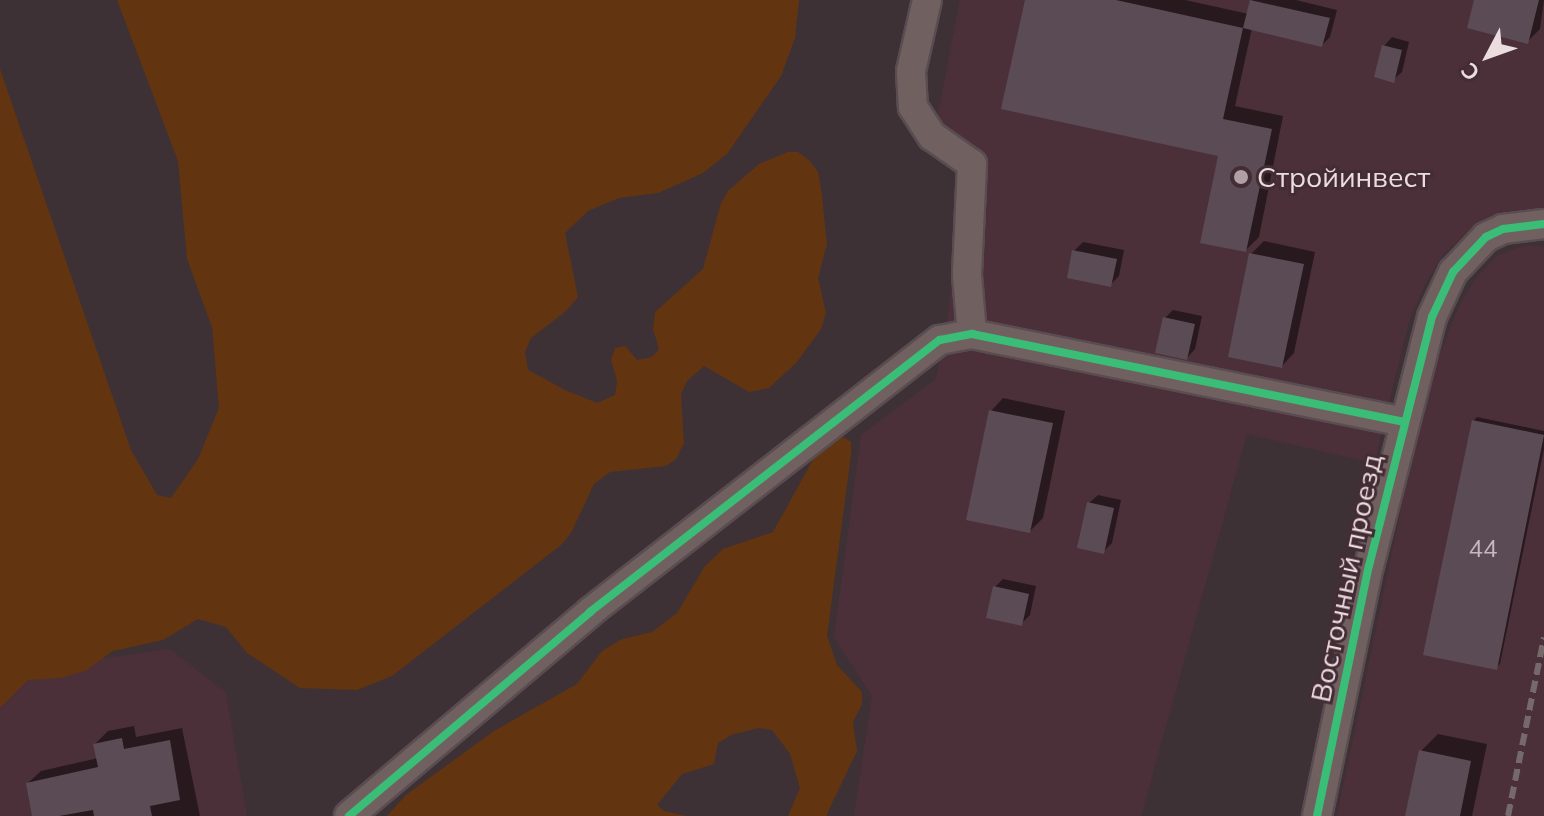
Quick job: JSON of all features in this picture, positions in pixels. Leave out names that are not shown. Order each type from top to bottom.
[{"type":"street","points":[[927,0],[911,71],[913,107],[932,136],[972,164],[967,275],[972,334]]},
{"type":"street","name":"Восточный проезд","points":[[1317,816],[1403,422],[1432,317],[1453,272],[1486,237],[1503,229],[1544,224]]},
{"type":"street","points":[[349,816],[590,612],[940,340],[972,334],[1403,422]]},
{"type":"shaded area","points":[[117,0],[799,0],[795,38],[781,76],[727,154],[703,173],[658,193],[619,198],[588,211],[565,233],[578,297],[566,311],[531,338],[525,352],[528,370],[565,390],[597,403],[615,395],[617,381],[611,360],[615,348],[625,346],[637,360],[652,357],[659,349],[653,329],[655,312],[703,269],[721,203],[728,191],[759,164],[788,152],[798,152],[809,160],[818,172],[821,188],[827,244],[818,278],[826,313],[821,329],[796,363],[769,388],[749,392],[704,366],[687,381],[681,394],[684,443],[676,459],[666,466],[610,472],[594,484],[571,533],[561,545],[392,676],[357,690],[300,688],[247,653],[226,627],[198,619],[163,640],[113,651],[85,671],[60,678],[28,680],[0,708],[0,69],[131,450],[157,495],[171,498],[198,459],[219,408],[212,327],[187,259],[178,161]]},
{"type":"shaded area","points":[[960,0],[1544,0],[1544,209],[1505,212],[1470,229],[1443,255],[1424,286],[1409,321],[1374,463],[1247,434],[1141,816],[854,816],[872,696],[834,637],[861,435],[936,379],[948,317],[962,149],[937,119]]},
{"type":"shaded area","points":[[1526,245],[1544,247],[1544,816],[1337,816],[1402,504],[1437,362],[1460,304],[1477,277],[1499,255]]},
{"type":"shaded area","points":[[843,437],[851,442],[851,455],[827,636],[837,665],[862,692],[862,704],[853,722],[857,751],[826,816],[788,816],[800,788],[790,754],[772,730],[758,728],[731,735],[718,743],[714,764],[682,774],[657,805],[664,811],[687,816],[387,816],[406,795],[494,731],[577,684],[602,651],[622,639],[652,632],[677,613],[705,566],[723,549],[773,532],[815,456],[825,444]]},
{"type":"shaded area","points":[[170,649],[226,693],[247,816],[0,816],[0,673]]},
{"type":"building","points":[[1025,0],[1116,0],[1243,28],[1223,119],[1272,129],[1246,252],[1200,243],[1218,156],[1001,109]]},
{"type":"building","points":[[1250,0],[1330,18],[1322,47],[1243,28]]},
{"type":"building","points":[[1474,0],[1539,0],[1528,44],[1467,28]]},
{"type":"building","points":[[1382,45],[1402,50],[1394,83],[1374,77]]},
{"type":"building","points":[[1072,250],[1117,259],[1111,287],[1067,278]]},
{"type":"building","points":[[1249,253],[1304,264],[1282,368],[1228,357]]},
{"type":"building","points":[[1163,317],[1195,324],[1187,360],[1155,353]]},
{"type":"building","points":[[989,410],[1053,423],[1030,533],[966,520]]},
{"type":"building","points":[[1472,420],[1544,435],[1497,670],[1423,655]]},
{"type":"building","points":[[1087,502],[1114,508],[1104,554],[1077,548]]},
{"type":"building","points":[[993,586],[1029,594],[1022,626],[986,618]]},
{"type":"building","points":[[122,738],[124,749],[170,740],[180,800],[150,806],[152,816],[94,816],[93,810],[59,816],[32,816],[26,783],[98,767],[93,744]]},
{"type":"building","points":[[1419,750],[1471,761],[1460,816],[1405,816]]},
{"type":"railway","points":[[1508,816],[1544,638]]},
{"type":"cycle path","points":[[1317,816],[1369,566],[1432,317],[1453,272],[1486,237],[1503,229],[1544,224]]},
{"type":"cycle path","points":[[349,816],[590,612],[940,340],[972,334],[1403,422]]},
{"type":"place","name":"Стройинвест","points":[[1241,177]]}]
